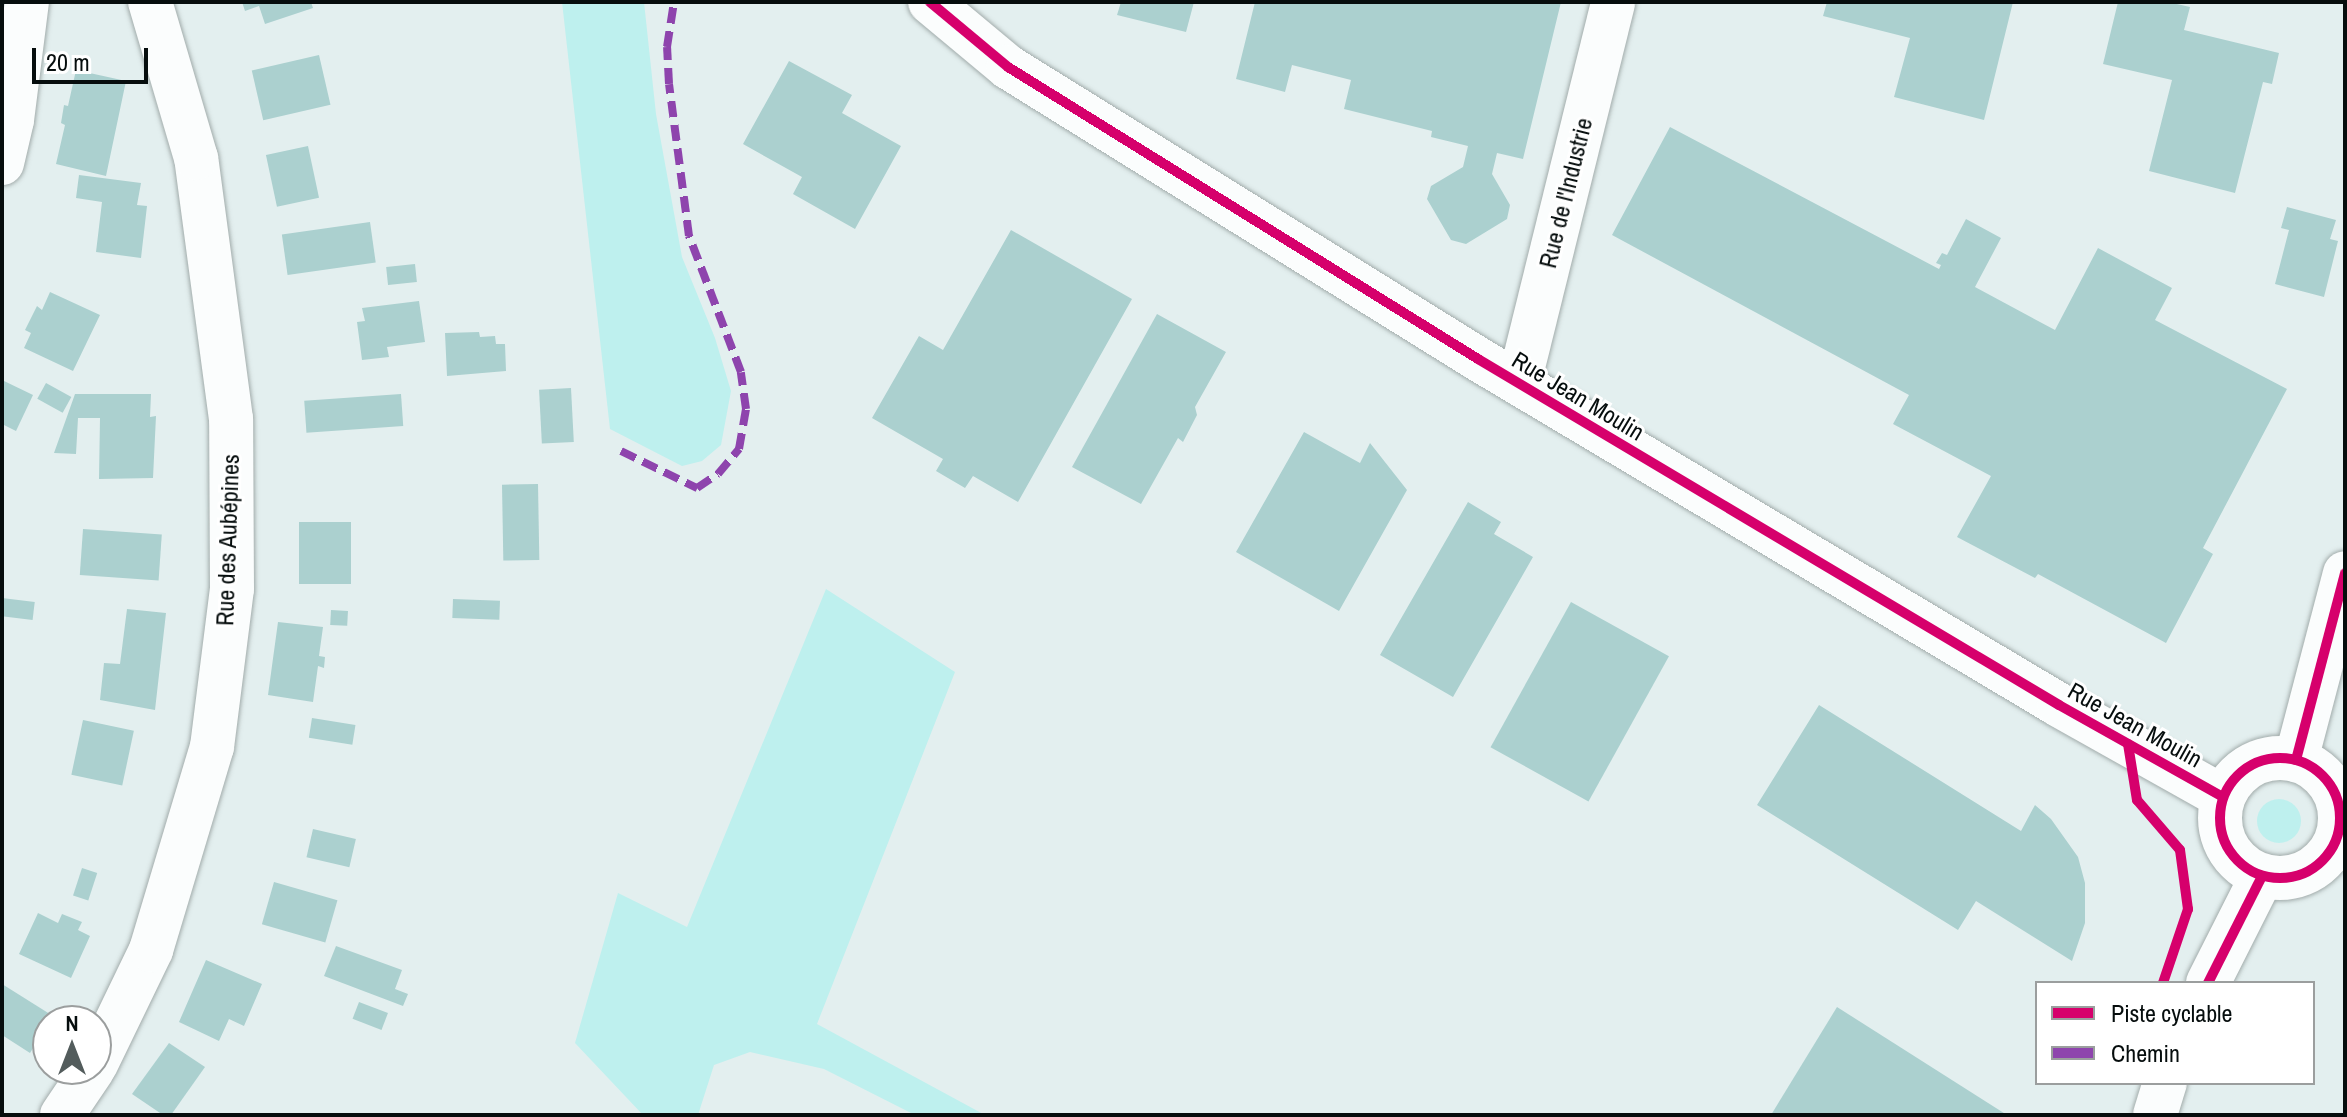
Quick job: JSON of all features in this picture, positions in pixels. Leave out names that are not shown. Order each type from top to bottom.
[{"type":"street","points":[[2,163],[12,120],[27,2]]},
{"type":"street","name":"Rue des Aubépines","points":[[112,1029],[151,950],[212,747],[232,589],[231,419],[196,158],[150,2]]},
{"type":"street","name":"Rue Jean Moulin","points":[[930,2],[1016,72],[1519,383],[2059,705],[2223,797]]},
{"type":"street","name":"Rue de l'Industrie","points":[[1519,383],[1613,2]]},
{"type":"street","points":[[2296,760],[2345,573]]},
{"type":"street","points":[[2278,758],[2296,760],[2313,768],[2333,791],[2340,816],[2338,835],[2330,852],[2308,871],[2281,879],[2262,876],[2244,868],[2226,845],[2219,816],[2223,797],[2244,769],[2278,758]]},
{"type":"street","points":[[2209,981],[2262,876]]},
{"type":"street","name":"Rue des Aubépines","points":[[62,1115],[82,1085]]},
{"type":"street","points":[[2155,1115],[2164,1085]]},
{"type":"shaded area","points":[[562,2],[644,2],[656,114],[682,257],[715,338],[731,391],[721,445],[702,461],[682,466],[610,429]]},
{"type":"shaded area","points":[[826,589],[955,672],[817,1024],[985,1115],[915,1115],[824,1069],[750,1052],[714,1065],[698,1115],[643,1115],[575,1043],[618,893],[687,927]]},
{"type":"shaded area","points":[[2279,799],[2294,806],[2301,821],[2294,836],[2279,843],[2264,836],[2257,821],[2264,806]]},
{"type":"building","points":[[242,2],[311,2],[313,8],[265,24],[259,6],[245,11]]},
{"type":"building","points":[[1121,2],[1194,2],[1186,32],[1117,15]]},
{"type":"building","points":[[1255,2],[1561,2],[1523,159],[1497,153],[1492,174],[1510,205],[1507,219],[1466,244],[1451,240],[1427,199],[1431,186],[1463,167],[1468,146],[1431,137],[1432,131],[1344,109],[1351,80],[1292,65],[1285,92],[1236,79]]},
{"type":"building","points":[[1827,2],[2013,2],[1984,120],[1894,97],[1910,38],[1823,16]]},
{"type":"building","points":[[2118,2],[2168,2],[2190,7],[2184,30],[2279,53],[2272,84],[2263,82],[2235,193],[2149,171],[2172,80],[2103,64]]},
{"type":"building","points":[[319,55],[330,105],[263,120],[252,71]]},
{"type":"building","points":[[789,61],[852,95],[842,113],[901,146],[855,229],[793,194],[802,177],[743,144]]},
{"type":"building","points":[[76,70],[126,81],[106,176],[56,164],[65,125],[61,123],[64,105],[68,106]]},
{"type":"building","points":[[1670,127],[1939,269],[1941,265],[1936,263],[1942,253],[1947,255],[1966,219],[2001,238],[1975,287],[2055,330],[2098,248],[2172,288],[2155,320],[2287,389],[2203,548],[2213,554],[2166,643],[2038,574],[2035,578],[1957,537],[1991,476],[1893,424],[1909,395],[1612,235]]},
{"type":"building","points":[[308,146],[319,198],[277,207],[266,155]]},
{"type":"building","points":[[79,175],[141,183],[137,205],[147,206],[141,258],[96,252],[102,202],[76,198]]},
{"type":"building","points":[[2287,207],[2336,220],[2330,239],[2338,241],[2324,297],[2275,284],[2289,230],[2281,228]]},
{"type":"building","points":[[370,222],[376,263],[288,275],[282,234]]},
{"type":"building","points":[[1011,230],[1132,299],[1018,502],[973,476],[965,488],[936,471],[943,459],[872,418],[919,336],[943,350]]},
{"type":"building","points":[[415,264],[417,282],[388,285],[386,267]]},
{"type":"building","points":[[50,292],[100,315],[73,371],[24,348],[31,333],[25,330],[37,306],[42,310]]},
{"type":"building","points":[[419,301],[425,342],[387,347],[389,357],[362,360],[357,322],[365,321],[362,308]]},
{"type":"building","points":[[1157,314],[1226,352],[1195,407],[1197,415],[1183,442],[1178,438],[1141,504],[1072,467]]},
{"type":"building","points":[[479,332],[480,337],[495,336],[496,344],[505,344],[506,371],[447,376],[445,333]]},
{"type":"building","points":[[2,380],[33,395],[16,431],[2,424]]},
{"type":"building","points":[[46,383],[71,397],[63,413],[37,399]]},
{"type":"building","points":[[571,388],[574,442],[542,444],[539,390]]},
{"type":"building","points":[[75,394],[151,394],[150,417],[156,416],[153,478],[99,479],[100,418],[78,418],[76,454],[54,453]]},
{"type":"building","points":[[401,394],[403,426],[306,433],[304,401]]},
{"type":"building","points":[[1304,432],[1360,463],[1370,443],[1407,490],[1339,611],[1236,552]]},
{"type":"building","points":[[538,484],[539,560],[503,561],[502,485]]},
{"type":"building","points":[[1468,502],[1501,522],[1494,534],[1533,557],[1453,697],[1380,655]]},
{"type":"building","points":[[299,522],[351,522],[351,584],[299,584]]},
{"type":"building","points":[[83,529],[162,535],[159,580],[80,575]]},
{"type":"building","points":[[2,598],[35,602],[33,620],[2,616]]},
{"type":"building","points":[[453,599],[500,601],[499,620],[452,618]]},
{"type":"building","points":[[1571,602],[1669,656],[1588,801],[1491,747]]},
{"type":"building","points":[[127,609],[166,613],[155,710],[100,700],[104,663],[120,664]]},
{"type":"building","points":[[331,610],[348,611],[347,626],[330,625]]},
{"type":"building","points":[[278,622],[323,627],[319,656],[325,657],[324,668],[318,666],[313,702],[268,695]]},
{"type":"building","points":[[1819,705],[2021,831],[2035,805],[2051,819],[2078,857],[2085,883],[2085,923],[2072,961],[1976,901],[1958,930],[1757,805]]},
{"type":"building","points":[[312,718],[355,725],[352,745],[309,738]]},
{"type":"building","points":[[83,720],[134,731],[122,786],[71,775]]},
{"type":"building","points":[[313,829],[356,839],[349,867],[306,857]]},
{"type":"building","points":[[82,868],[97,873],[88,901],[73,896]]},
{"type":"building","points":[[274,882],[337,900],[325,942],[262,924]]},
{"type":"building","points":[[38,913],[58,923],[62,914],[82,922],[78,930],[90,936],[71,978],[19,954]]},
{"type":"building","points":[[336,946],[402,970],[395,989],[408,994],[403,1006],[324,976]]},
{"type":"building","points":[[206,960],[262,984],[244,1026],[229,1019],[219,1041],[179,1022]]},
{"type":"building","points":[[2,984],[35,1005],[32,1005],[30,1053],[2,1035]]},
{"type":"building","points":[[359,1002],[388,1013],[381,1030],[353,1019]]},
{"type":"building","points":[[1837,1007],[2007,1115],[1771,1115]]},
{"type":"building","points":[[169,1043],[205,1067],[171,1115],[163,1115],[132,1094]]},
{"type":"marked path","points":[[621,451],[697,488],[718,474],[739,449],[746,409],[741,372],[689,236],[669,84],[667,47],[674,2]]},
{"type":"cycle path","points":[[930,2],[1008,67],[1478,359],[2059,705],[2223,797]]},
{"type":"cycle path","points":[[2296,760],[2345,573]]},
{"type":"cycle path","points":[[2128,744],[2137,800],[2180,850],[2188,909],[2164,981]]},
{"type":"cycle path","points":[[2280,758],[2303,763],[2322,776],[2335,795],[2340,818],[2335,841],[2322,860],[2303,873],[2280,878],[2257,873],[2238,860],[2225,841],[2220,818],[2225,795],[2238,776],[2257,763],[2280,758]]},
{"type":"cycle path","points":[[2209,981],[2262,876]]}]
